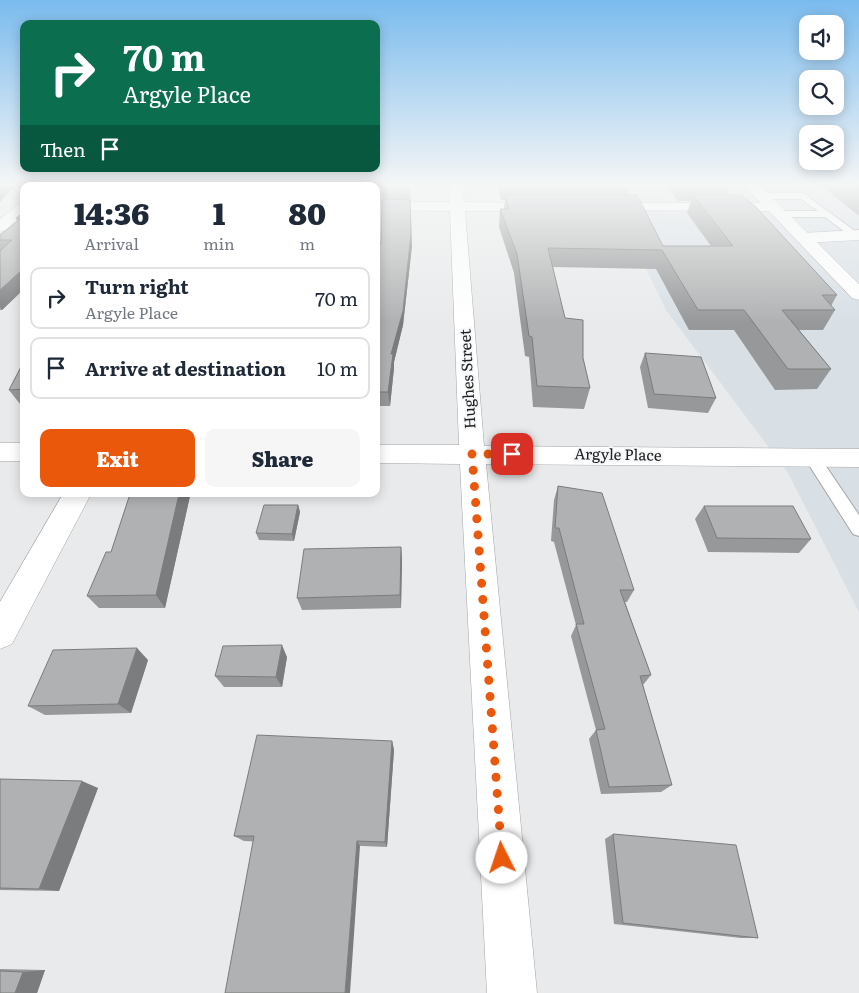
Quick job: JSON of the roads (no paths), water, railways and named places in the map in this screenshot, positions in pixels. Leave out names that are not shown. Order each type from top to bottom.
[{"type":"street","name":"Hughes Street","points":[[458,230],[472,454],[512,993]]},
{"type":"street","points":[[796,230],[859,294]]},
{"type":"street","points":[[803,238],[857,236]]},
{"type":"street","points":[[0,452],[20,452]]},
{"type":"street","name":"Argyle Place","points":[[380,454],[859,458]]},
{"type":"street","points":[[0,633],[75,497]]},
{"type":"lane","points":[[812,457],[859,529]]}]
